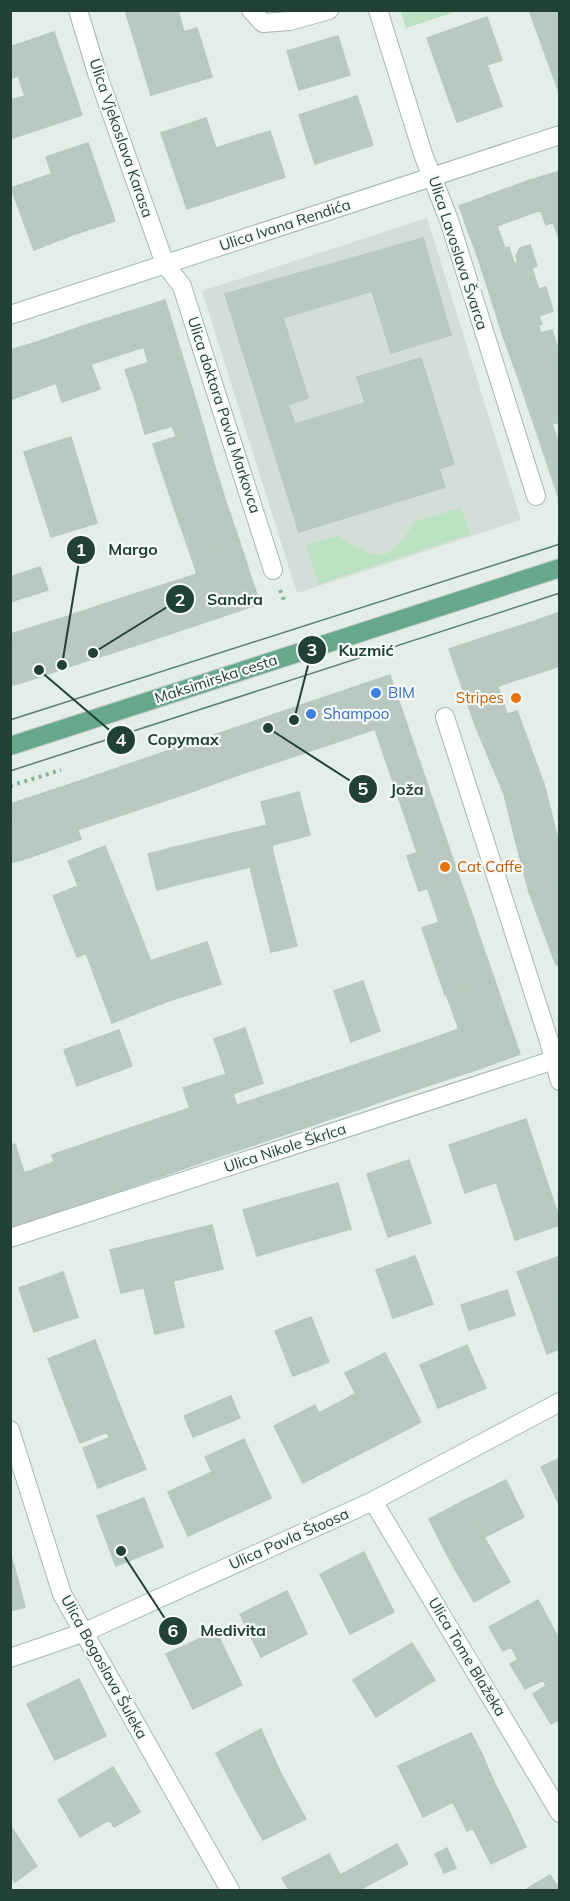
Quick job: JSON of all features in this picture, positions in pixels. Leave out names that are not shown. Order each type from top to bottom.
[{"type":"main road","name":"Maksimirska cesta","points":[[10,746],[560,568]]},
{"type":"street","name":"Ulica Vjekoslava Karasa","points":[[78,10],[97,73],[165,264]]},
{"type":"street","points":[[251,10],[263,23],[290,21],[329,10]]},
{"type":"street","name":"Ulica Lavoslava Švarca","points":[[378,10],[423,154],[449,220],[536,496]]},
{"type":"street","name":"Ulica Ivana Rendića","points":[[10,315],[560,135]]},
{"type":"street","name":"Ulica doktora Pavla Markovca","points":[[165,264],[182,286],[273,570]]},
{"type":"street","points":[[445,717],[557,1058],[560,1081]]},
{"type":"street","name":"Ulica Nikole Škrlca","points":[[10,1238],[557,1058]]},
{"type":"street","name":"Ulica Pavla Štoosa","points":[[10,1658],[84,1632],[374,1501],[560,1402]]},
{"type":"street","name":"Ulica Bogoslava Šuleka","points":[[10,1430],[62,1594],[230,1890]]},
{"type":"street","name":"Ulica Tome Blažeka","points":[[374,1501],[560,1813]]},
{"type":"path","points":[[10,786],[62,770]]},
{"type":"shaded area","points":[[427,218],[521,520],[297,593],[202,291]]},
{"type":"green space","points":[[400,10],[458,10],[458,11],[406,28]]},
{"type":"green space","points":[[461,508],[471,534],[319,584],[306,546],[337,536],[363,551],[382,555],[397,546],[415,521]]},
{"type":"building","points":[[125,10],[178,10],[184,32],[197,28],[212,77],[151,95]]},
{"type":"building","points":[[529,10],[560,10],[560,92],[559,92]]},
{"type":"building","points":[[487,17],[502,60],[487,65],[502,106],[457,122],[427,38]]},
{"type":"building","points":[[54,32],[82,115],[10,139],[10,100],[25,96],[18,76],[10,79],[10,47]]},
{"type":"building","points":[[338,36],[350,75],[299,90],[287,51]]},
{"type":"building","points":[[357,96],[373,145],[315,164],[299,115]]},
{"type":"building","points":[[206,118],[216,148],[270,131],[285,177],[187,209],[161,133]]},
{"type":"building","points":[[88,143],[115,221],[72,235],[46,157]]},
{"type":"building","points":[[560,171],[559,238],[553,222],[546,225],[530,180]]},
{"type":"building","points":[[51,174],[72,235],[34,250],[11,188]]},
{"type":"building","points":[[530,180],[541,210],[497,226],[505,248],[478,258],[459,206]]},
{"type":"building","points":[[423,238],[451,335],[391,353],[372,291],[283,318],[308,398],[288,405],[295,424],[365,403],[357,377],[421,358],[454,464],[439,469],[445,487],[299,532],[225,294]]},
{"type":"building","points":[[530,245],[537,266],[532,268],[535,278],[489,292],[478,258],[509,247],[514,263],[518,262],[516,256],[520,248]]},
{"type":"building","points":[[535,278],[539,289],[546,287],[553,311],[539,316],[542,324],[503,336],[489,292]]},
{"type":"building","points":[[165,300],[181,352],[148,362],[144,347],[98,362],[86,325]]},
{"type":"building","points":[[86,325],[98,362],[91,364],[100,389],[62,402],[56,383],[48,386],[34,343]]},
{"type":"building","points":[[538,325],[541,333],[552,330],[560,355],[560,365],[519,380],[503,336]]},
{"type":"building","points":[[34,343],[48,386],[10,400],[10,350]]},
{"type":"building","points":[[181,352],[191,385],[136,402],[125,370]]},
{"type":"building","points":[[560,365],[560,422],[552,424],[560,446],[560,469],[550,472],[519,380]]},
{"type":"building","points":[[191,385],[204,428],[176,436],[172,426],[145,434],[136,402]]},
{"type":"building","points":[[204,428],[214,464],[165,481],[153,444]]},
{"type":"building","points":[[71,437],[97,523],[51,537],[24,452]]},
{"type":"building","points":[[214,464],[226,502],[178,519],[165,481]]},
{"type":"building","points":[[560,469],[560,502],[550,472]]},
{"type":"building","points":[[226,502],[239,540],[191,556],[178,519]]},
{"type":"building","points":[[239,540],[260,604],[134,646],[119,599],[197,574],[191,556]]},
{"type":"building","points":[[40,567],[48,590],[10,602],[10,577]]},
{"type":"building","points":[[119,599],[134,646],[80,663],[65,617]]},
{"type":"building","points":[[560,612],[560,666],[548,670],[532,622]]},
{"type":"building","points":[[65,617],[80,663],[27,681],[11,634]]},
{"type":"building","points":[[532,622],[548,670],[498,686],[482,638]]},
{"type":"building","points":[[10,635],[27,681],[10,686]]},
{"type":"building","points":[[482,638],[507,714],[475,725],[449,649]]},
{"type":"building","points":[[390,675],[447,842],[417,852],[375,729],[334,743],[319,699]]},
{"type":"building","points":[[319,699],[334,743],[241,774],[226,731]]},
{"type":"building","points":[[517,711],[544,784],[504,794],[475,725]]},
{"type":"building","points":[[226,731],[241,774],[191,792],[176,748]]},
{"type":"building","points":[[176,748],[191,792],[77,830],[62,787]]},
{"type":"building","points":[[544,784],[556,832],[516,843],[504,794]]},
{"type":"building","points":[[62,787],[81,839],[28,858],[10,804]]},
{"type":"building","points":[[299,792],[310,835],[272,845],[261,802]]},
{"type":"building","points":[[10,808],[28,858],[10,863]]},
{"type":"building","points":[[267,825],[275,861],[184,883],[175,847]]},
{"type":"building","points":[[556,832],[560,844],[560,884],[529,892],[516,843]]},
{"type":"building","points":[[447,842],[459,877],[419,891],[407,856]]},
{"type":"building","points":[[105,846],[140,933],[77,957],[53,896],[78,886],[68,861]]},
{"type":"building","points":[[175,847],[184,883],[157,890],[148,854]]},
{"type":"building","points":[[275,861],[297,946],[271,952],[250,867]]},
{"type":"building","points":[[459,877],[471,911],[439,922],[427,887]]},
{"type":"building","points":[[560,884],[560,964],[556,965],[529,892]]},
{"type":"building","points":[[471,911],[483,947],[434,963],[422,928]]},
{"type":"building","points":[[140,933],[166,1002],[112,1023],[86,953]]},
{"type":"building","points":[[207,942],[221,984],[166,1002],[150,961]]},
{"type":"building","points":[[483,947],[494,978],[445,995],[434,963]]},
{"type":"building","points":[[494,978],[504,1008],[457,1024],[446,994]]},
{"type":"building","points":[[363,981],[380,1031],[351,1042],[334,991]]},
{"type":"building","points":[[504,1008],[520,1054],[473,1071],[457,1024]]},
{"type":"building","points":[[245,1028],[263,1083],[233,1094],[214,1039]]},
{"type":"building","points":[[459,1029],[473,1071],[442,1081],[428,1040]]},
{"type":"building","points":[[119,1030],[132,1066],[77,1086],[64,1050]]},
{"type":"building","points":[[428,1040],[442,1081],[409,1092],[396,1051]]},
{"type":"building","points":[[396,1051],[409,1092],[351,1112],[337,1071]]},
{"type":"building","points":[[337,1071],[351,1112],[307,1127],[293,1086]]},
{"type":"building","points":[[226,1074],[251,1146],[208,1160],[183,1088]]},
{"type":"building","points":[[293,1086],[307,1127],[251,1146],[237,1105]]},
{"type":"building","points":[[190,1108],[208,1160],[163,1176],[145,1123]]},
{"type":"building","points":[[526,1119],[542,1167],[465,1193],[449,1145]]},
{"type":"building","points":[[145,1123],[163,1176],[116,1192],[98,1139]]},
{"type":"building","points":[[98,1139],[116,1192],[70,1208],[52,1155]]},
{"type":"building","points":[[15,1144],[24,1173],[54,1162],[70,1208],[10,1228],[10,1146]]},
{"type":"building","points":[[409,1160],[431,1223],[388,1237],[367,1174]]},
{"type":"building","points":[[542,1167],[551,1194],[505,1209],[496,1182]]},
{"type":"building","points":[[338,1183],[351,1229],[305,1242],[292,1196]]},
{"type":"building","points":[[551,1194],[560,1225],[515,1240],[505,1209]]},
{"type":"building","points":[[292,1196],[305,1242],[257,1256],[243,1210]]},
{"type":"building","points":[[212,1225],[223,1269],[173,1281],[162,1237]]},
{"type":"building","points":[[162,1237],[173,1281],[121,1293],[110,1250]]},
{"type":"building","points":[[415,1256],[433,1304],[393,1318],[376,1270]]},
{"type":"building","points":[[560,1256],[560,1295],[530,1306],[517,1272]]},
{"type":"building","points":[[63,1272],[78,1317],[34,1332],[19,1288]]},
{"type":"building","points":[[173,1281],[184,1327],[155,1334],[144,1288]]},
{"type":"building","points":[[507,1290],[515,1315],[469,1330],[461,1305]]},
{"type":"building","points":[[560,1295],[560,1349],[547,1354],[530,1306]]},
{"type":"building","points":[[311,1317],[329,1362],[293,1376],[275,1331]]},
{"type":"building","points":[[95,1340],[113,1388],[66,1407],[48,1359]]},
{"type":"building","points":[[467,1345],[486,1388],[438,1408],[420,1365]]},
{"type":"building","points":[[385,1353],[421,1422],[381,1443],[345,1373]]},
{"type":"building","points":[[113,1388],[127,1424],[80,1443],[66,1407]]},
{"type":"building","points":[[355,1394],[381,1443],[344,1462],[319,1413]]},
{"type":"building","points":[[231,1396],[240,1418],[193,1437],[184,1416]]},
{"type":"building","points":[[315,1405],[344,1462],[303,1483],[274,1426]]},
{"type":"building","points":[[127,1424],[146,1469],[98,1488],[83,1448],[109,1438],[107,1432]]},
{"type":"building","points":[[244,1439],[271,1498],[232,1516],[205,1457]]},
{"type":"building","points":[[560,1458],[560,1506],[541,1467]]},
{"type":"building","points":[[212,1472],[232,1516],[188,1536],[168,1492]]},
{"type":"building","points":[[506,1480],[524,1517],[483,1538],[465,1500]]},
{"type":"building","points":[[144,1498],[163,1547],[116,1566],[97,1516]]},
{"type":"building","points":[[465,1500],[488,1544],[452,1564],[429,1519]]},
{"type":"building","points":[[488,1544],[510,1582],[474,1602],[452,1564]]},
{"type":"building","points":[[10,1551],[25,1607],[10,1611]]},
{"type":"building","points":[[364,1552],[394,1612],[350,1634],[320,1574]]},
{"type":"building","points":[[287,1591],[307,1634],[261,1657],[240,1614]]},
{"type":"building","points":[[538,1600],[558,1637],[518,1660],[511,1647],[503,1651],[489,1627]]},
{"type":"building","points":[[216,1631],[242,1685],[193,1709],[166,1654]]},
{"type":"building","points":[[558,1637],[560,1719],[551,1724],[533,1694],[546,1686],[543,1680],[525,1689],[510,1664]]},
{"type":"building","points":[[412,1643],[435,1680],[376,1717],[353,1680]]},
{"type":"building","points":[[79,1679],[106,1736],[55,1760],[27,1704]]},
{"type":"building","points":[[261,1729],[280,1772],[237,1793],[216,1753]]},
{"type":"building","points":[[471,1733],[482,1754],[410,1790],[398,1766]]},
{"type":"building","points":[[482,1754],[494,1782],[423,1817],[410,1790]]},
{"type":"building","points":[[113,1767],[140,1812],[114,1827],[109,1820],[80,1837],[58,1800]]},
{"type":"building","points":[[280,1772],[306,1819],[263,1840],[237,1793]]},
{"type":"building","points":[[494,1782],[509,1811],[467,1831],[453,1802]]},
{"type":"building","points":[[509,1811],[526,1847],[491,1864],[473,1828]]},
{"type":"building","points":[[10,1825],[37,1866],[15,1882],[10,1875]]},
{"type":"building","points":[[397,1844],[408,1864],[359,1890],[348,1890],[340,1875]]},
{"type":"building","points":[[447,1848],[456,1868],[444,1873],[435,1854]]},
{"type":"building","points":[[329,1854],[348,1890],[289,1890],[282,1878]]},
{"type":"building","points":[[550,1875],[560,1890],[525,1890]]},
{"type":"tram line","points":[[10,720],[560,544]]},
{"type":"tram line","points":[[10,771],[560,593]]},
{"type":"place","name":"Sandra","points":[[93,653]]},
{"type":"place","name":"Margo","points":[[62,665]]},
{"type":"place","name":"Copymax","points":[[39,670]]},
{"type":"place","name":"BIM","points":[[376,693]]},
{"type":"place","name":"Stripes","points":[[516,698]]},
{"type":"place","name":"Shampoo","points":[[311,714]]},
{"type":"place","name":"Kuzmić","points":[[294,720]]},
{"type":"place","name":"Joža","points":[[268,728]]},
{"type":"place","name":"Cat Caffe","points":[[445,867]]},
{"type":"place","name":"Medivita","points":[[121,1551]]}]
